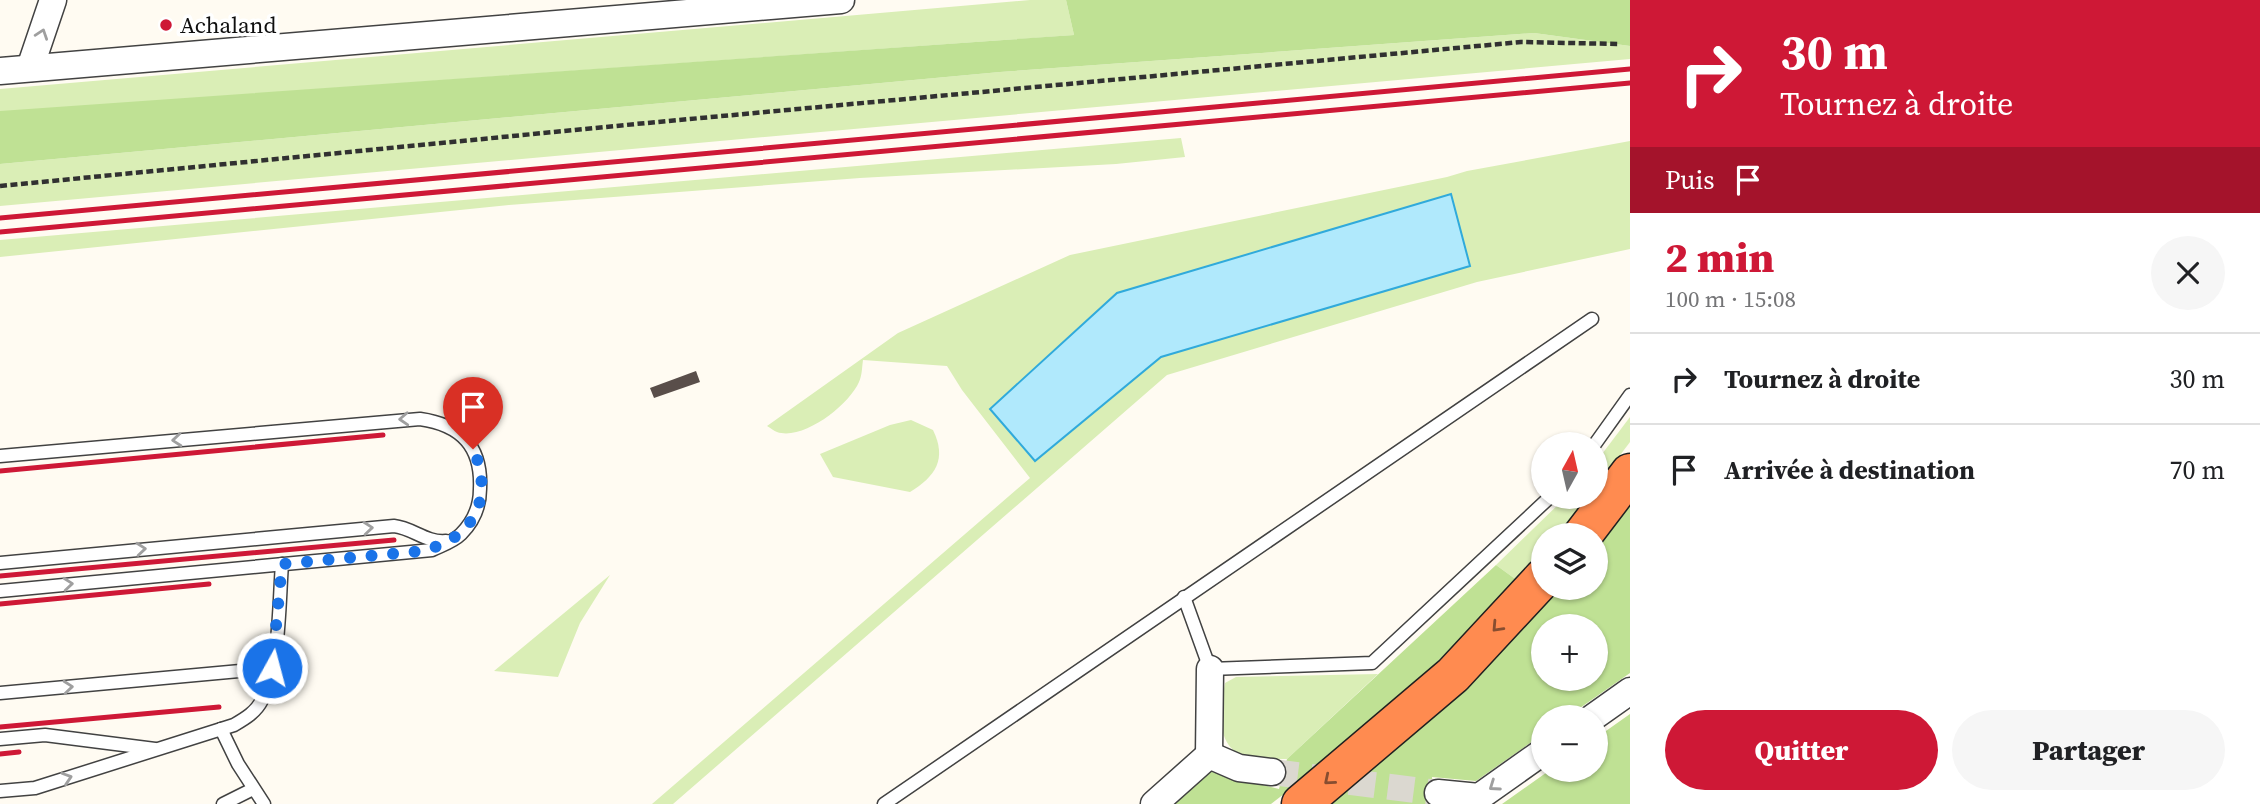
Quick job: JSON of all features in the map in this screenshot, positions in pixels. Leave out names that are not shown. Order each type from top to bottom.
[{"type":"highway","points":[[1592,523],[1630,473]]},
{"type":"highway","points":[[1301,804],[1453,675],[1531,591]]},
{"type":"street","points":[[30,68],[53,0]]},
{"type":"street","points":[[0,71],[841,0]]},
{"type":"street","points":[[1154,804],[1209,755],[1210,669]]},
{"type":"street","points":[[1608,706],[1630,691]]},
{"type":"street","points":[[1209,755],[1239,768],[1272,772]]},
{"type":"street","points":[[1438,793],[1479,797],[1531,760]]},
{"type":"lane","points":[[884,804],[1592,318]]},
{"type":"lane","points":[[1604,432],[1630,395]]},
{"type":"lane","points":[[0,456],[402,419],[433,421],[455,430],[466,439],[478,460],[481,477],[477,511],[460,535],[432,550],[0,590]]},
{"type":"lane","points":[[1184,597],[1210,669],[1372,663],[1537,509]]},
{"type":"lane","points":[[0,562],[394,526],[412,529],[434,541],[450,540],[460,535]]},
{"type":"lane","points":[[0,792],[35,788],[248,718],[267,690],[272,668],[282,564]]},
{"type":"lane","points":[[0,693],[272,668]]},
{"type":"lane","points":[[220,729],[237,764],[264,804]]},
{"type":"lane","points":[[0,739],[45,735],[159,749]]},
{"type":"lane","points":[[223,804],[253,789]]},
{"type":"path","points":[[0,186],[1521,42],[1618,44]]},
{"type":"green space","points":[[1030,0],[1066,0],[1074,35],[0,112],[0,89]]},
{"type":"green space","points":[[1066,0],[1630,0],[1630,46],[1534,33],[1000,72],[0,164],[0,111],[1074,35]]},
{"type":"green space","points":[[1534,33],[1630,46],[1630,59],[0,206],[0,164],[1000,72]]},
{"type":"green space","points":[[1181,138],[1185,157],[509,205],[0,257],[0,240]]},
{"type":"green space","points":[[1630,141],[1630,249],[1477,282],[1167,375],[673,804],[652,804],[1030,478],[962,390],[947,366],[863,360],[860,380],[854,391],[824,419],[812,426],[788,433],[777,432],[767,426],[898,333],[1070,255],[1467,171]],"holes":[[[1451,194],[1470,266],[1161,357]]]},
{"type":"green space","points":[[1630,417],[1630,442],[1608,471],[1608,446]]},
{"type":"green space","points":[[911,420],[933,430],[939,458],[927,480],[910,492],[833,477],[820,454],[890,425]]},
{"type":"green space","points":[[1630,502],[1630,673],[1608,688],[1608,614],[1531,614],[1531,691],[1604,691],[1584,705],[1531,705],[1531,742],[1476,781],[1432,777],[1435,804],[1314,804],[1540,600],[1608,600],[1608,527]]},
{"type":"green space","points":[[1554,509],[1579,509],[1566,523],[1539,523]]},
{"type":"green space","points":[[1531,531],[1531,565],[1518,581],[1496,565]]},
{"type":"green space","points":[[1496,565],[1518,581],[1408,691],[1329,759],[1271,804],[1173,804],[1208,771],[1279,789],[1287,759]]},
{"type":"green space","points":[[610,575],[580,623],[558,677],[494,671]]},
{"type":"green space","points":[[1378,674],[1287,759],[1248,758],[1229,746],[1224,737],[1221,717],[1225,683],[1236,677]]},
{"type":"green space","points":[[1630,714],[1630,804],[1502,804],[1533,782],[1608,782],[1608,730]]},
{"type":"water","points":[[1451,194],[1470,266],[1161,357],[1035,461],[990,409],[1117,293]]},
{"type":"building","points":[[696,371],[700,382],[654,398],[650,388]]},
{"type":"tunnel","points":[[1272,772],[1438,793]]},
{"type":"railway","points":[[0,218],[1630,69]]},
{"type":"railway","points":[[0,232],[1630,83]]},
{"type":"railway","points":[[0,471],[383,435]]},
{"type":"railway","points":[[0,576],[394,540]]},
{"type":"railway","points":[[0,604],[209,584]]},
{"type":"railway","points":[[0,727],[219,707]]},
{"type":"railway","points":[[0,754],[19,752]]},
{"type":"place","name":"Achaland","points":[[166,25]]},
{"type":"route","points":[[272,668],[282,564],[432,550],[448,543],[470,524],[477,511],[481,477],[473,449]]}]
